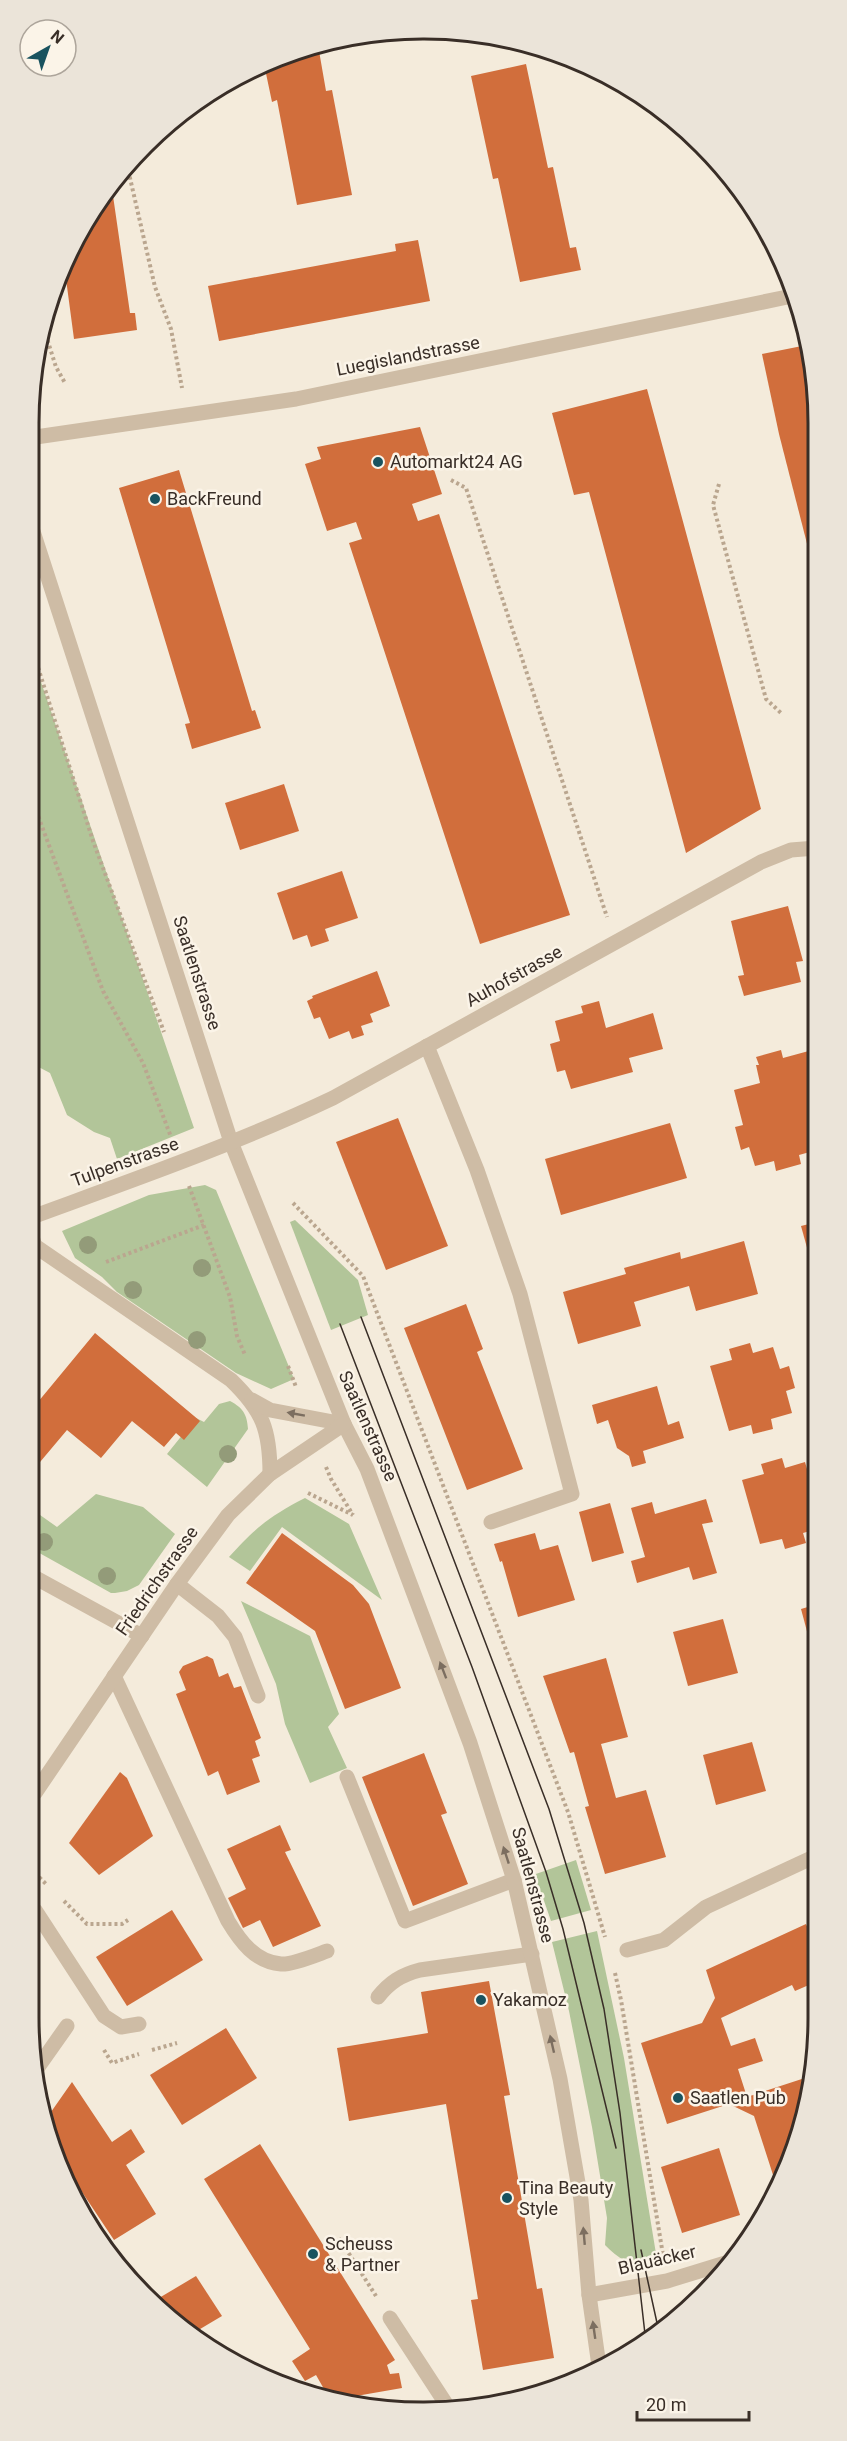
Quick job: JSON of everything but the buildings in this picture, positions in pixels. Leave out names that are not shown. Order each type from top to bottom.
[{"type":"street","name":"Luegislandstrasse","points":[[39,436],[296,399],[787,298]]},
{"type":"street","name":"Saatlenstrasse","points":[[39,550],[231,1142],[344,1424],[367,1469],[470,1743],[514,1880],[560,2079],[579,2189],[589,2295],[598,2360]]},
{"type":"street","name":"Auhofstrasse","points":[[231,1142],[333,1098],[761,862],[791,850],[808,849]]},
{"type":"street","points":[[428,1046],[477,1170],[520,1294],[572,1494],[492,1522]]},
{"type":"street","name":"Tulpenstrasse","points":[[39,1213],[231,1142]]},
{"type":"street","points":[[39,1249],[231,1380],[251,1400],[263,1421],[270,1449],[270,1474]]},
{"type":"street","points":[[251,1400],[270,1410],[344,1424]]},
{"type":"street","name":"Friedrichstrasse","points":[[39,1787],[177,1584],[228,1515],[270,1474],[344,1424]]},
{"type":"street","points":[[39,1580],[142,1636]]},
{"type":"street","points":[[177,1584],[218,1616],[235,1637],[258,1696]]},
{"type":"street","points":[[114,1676],[228,1921],[242,1944],[258,1957],[282,1964],[327,1951]]},
{"type":"street","points":[[347,1777],[405,1921],[514,1880]]},
{"type":"street","points":[[627,1950],[664,1940],[706,1907],[808,1860]]},
{"type":"street","points":[[39,1916],[104,2016],[121,2027],[139,2024]]},
{"type":"street","points":[[378,1997],[402,1974],[532,1954]]},
{"type":"street","points":[[42,2062],[67,2026]]},
{"type":"street","name":"Blauäcker","points":[[589,2295],[668,2281],[716,2267]]},
{"type":"street","points":[[390,2318],[440,2401]]},
{"type":"path","points":[[129,175],[155,287],[171,329],[183,394]]},
{"type":"path","points":[[48,341],[56,367],[65,383]]},
{"type":"path","points":[[452,480],[466,488],[610,926]]},
{"type":"path","points":[[719,484],[713,505],[766,699],[780,713]]},
{"type":"path","points":[[39,818],[103,991],[143,1064],[230,1297],[237,1336],[246,1357]]},
{"type":"path","points":[[293,1203],[363,1276],[568,1812],[607,1946]]},
{"type":"path","points":[[77,1274],[204,1225]]},
{"type":"path","points":[[308,1492],[353,1515]]},
{"type":"path","points":[[67,1904],[87,1924],[122,1924],[128,1920]]},
{"type":"path","points":[[613,1966],[621,2000],[664,2262]]},
{"type":"path","points":[[339,2238],[390,2318]]},
{"type":"green space","points":[[39,676],[194,1128],[117,1159],[110,1138],[94,1132],[67,1115],[50,1073],[39,1067]]},
{"type":"green space","points":[[205,1185],[216,1190],[294,1379],[271,1389],[236,1373],[117,1292],[102,1277],[75,1258],[62,1231],[149,1195]]},
{"type":"green space","points":[[295,1220],[358,1280],[368,1315],[331,1330],[290,1222]]},
{"type":"green space","points":[[230,1401],[244,1412],[248,1429],[207,1487],[167,1454],[196,1418],[204,1422],[219,1404]]},
{"type":"green space","points":[[96,1494],[143,1507],[175,1534],[139,1585],[127,1591],[111,1593],[39,1553],[39,1514],[57,1527]]},
{"type":"green space","points":[[305,1498],[349,1524],[382,1600],[282,1527],[250,1571],[229,1557],[264,1523]]},
{"type":"green space","points":[[241,1601],[310,1636],[339,1714],[328,1727],[347,1768],[310,1783],[285,1724],[276,1684]]},
{"type":"green space","points":[[576,1860],[591,1910],[551,1921],[533,1875]]},
{"type":"green space","points":[[597,1931],[624,2058],[658,2266],[643,2267],[629,2263],[605,2245],[607,2218],[592,2127],[569,2011],[552,1942]]},
{"type":"tram line","points":[[361,1317],[549,1809],[584,1923],[604,2009],[620,2113],[645,2332]]},
{"type":"tram line","points":[[340,1324],[472,1667],[546,1872],[563,1929],[616,2148]]},
{"type":"tram line","points":[[641,2250],[657,2324]]},
{"type":"place","name":"Automarkt24 AG","points":[[378,462]]},
{"type":"place","name":"BackFreund","points":[[155,499]]},
{"type":"place","name":"Yakamoz","points":[[481,2000]]},
{"type":"place","name":"Saatlen Pub","points":[[678,2098]]},
{"type":"place","name":"Tina Beauty Style","points":[[507,2198]]},
{"type":"place","name":"Scheuss & Partner","points":[[313,2254]]}]
